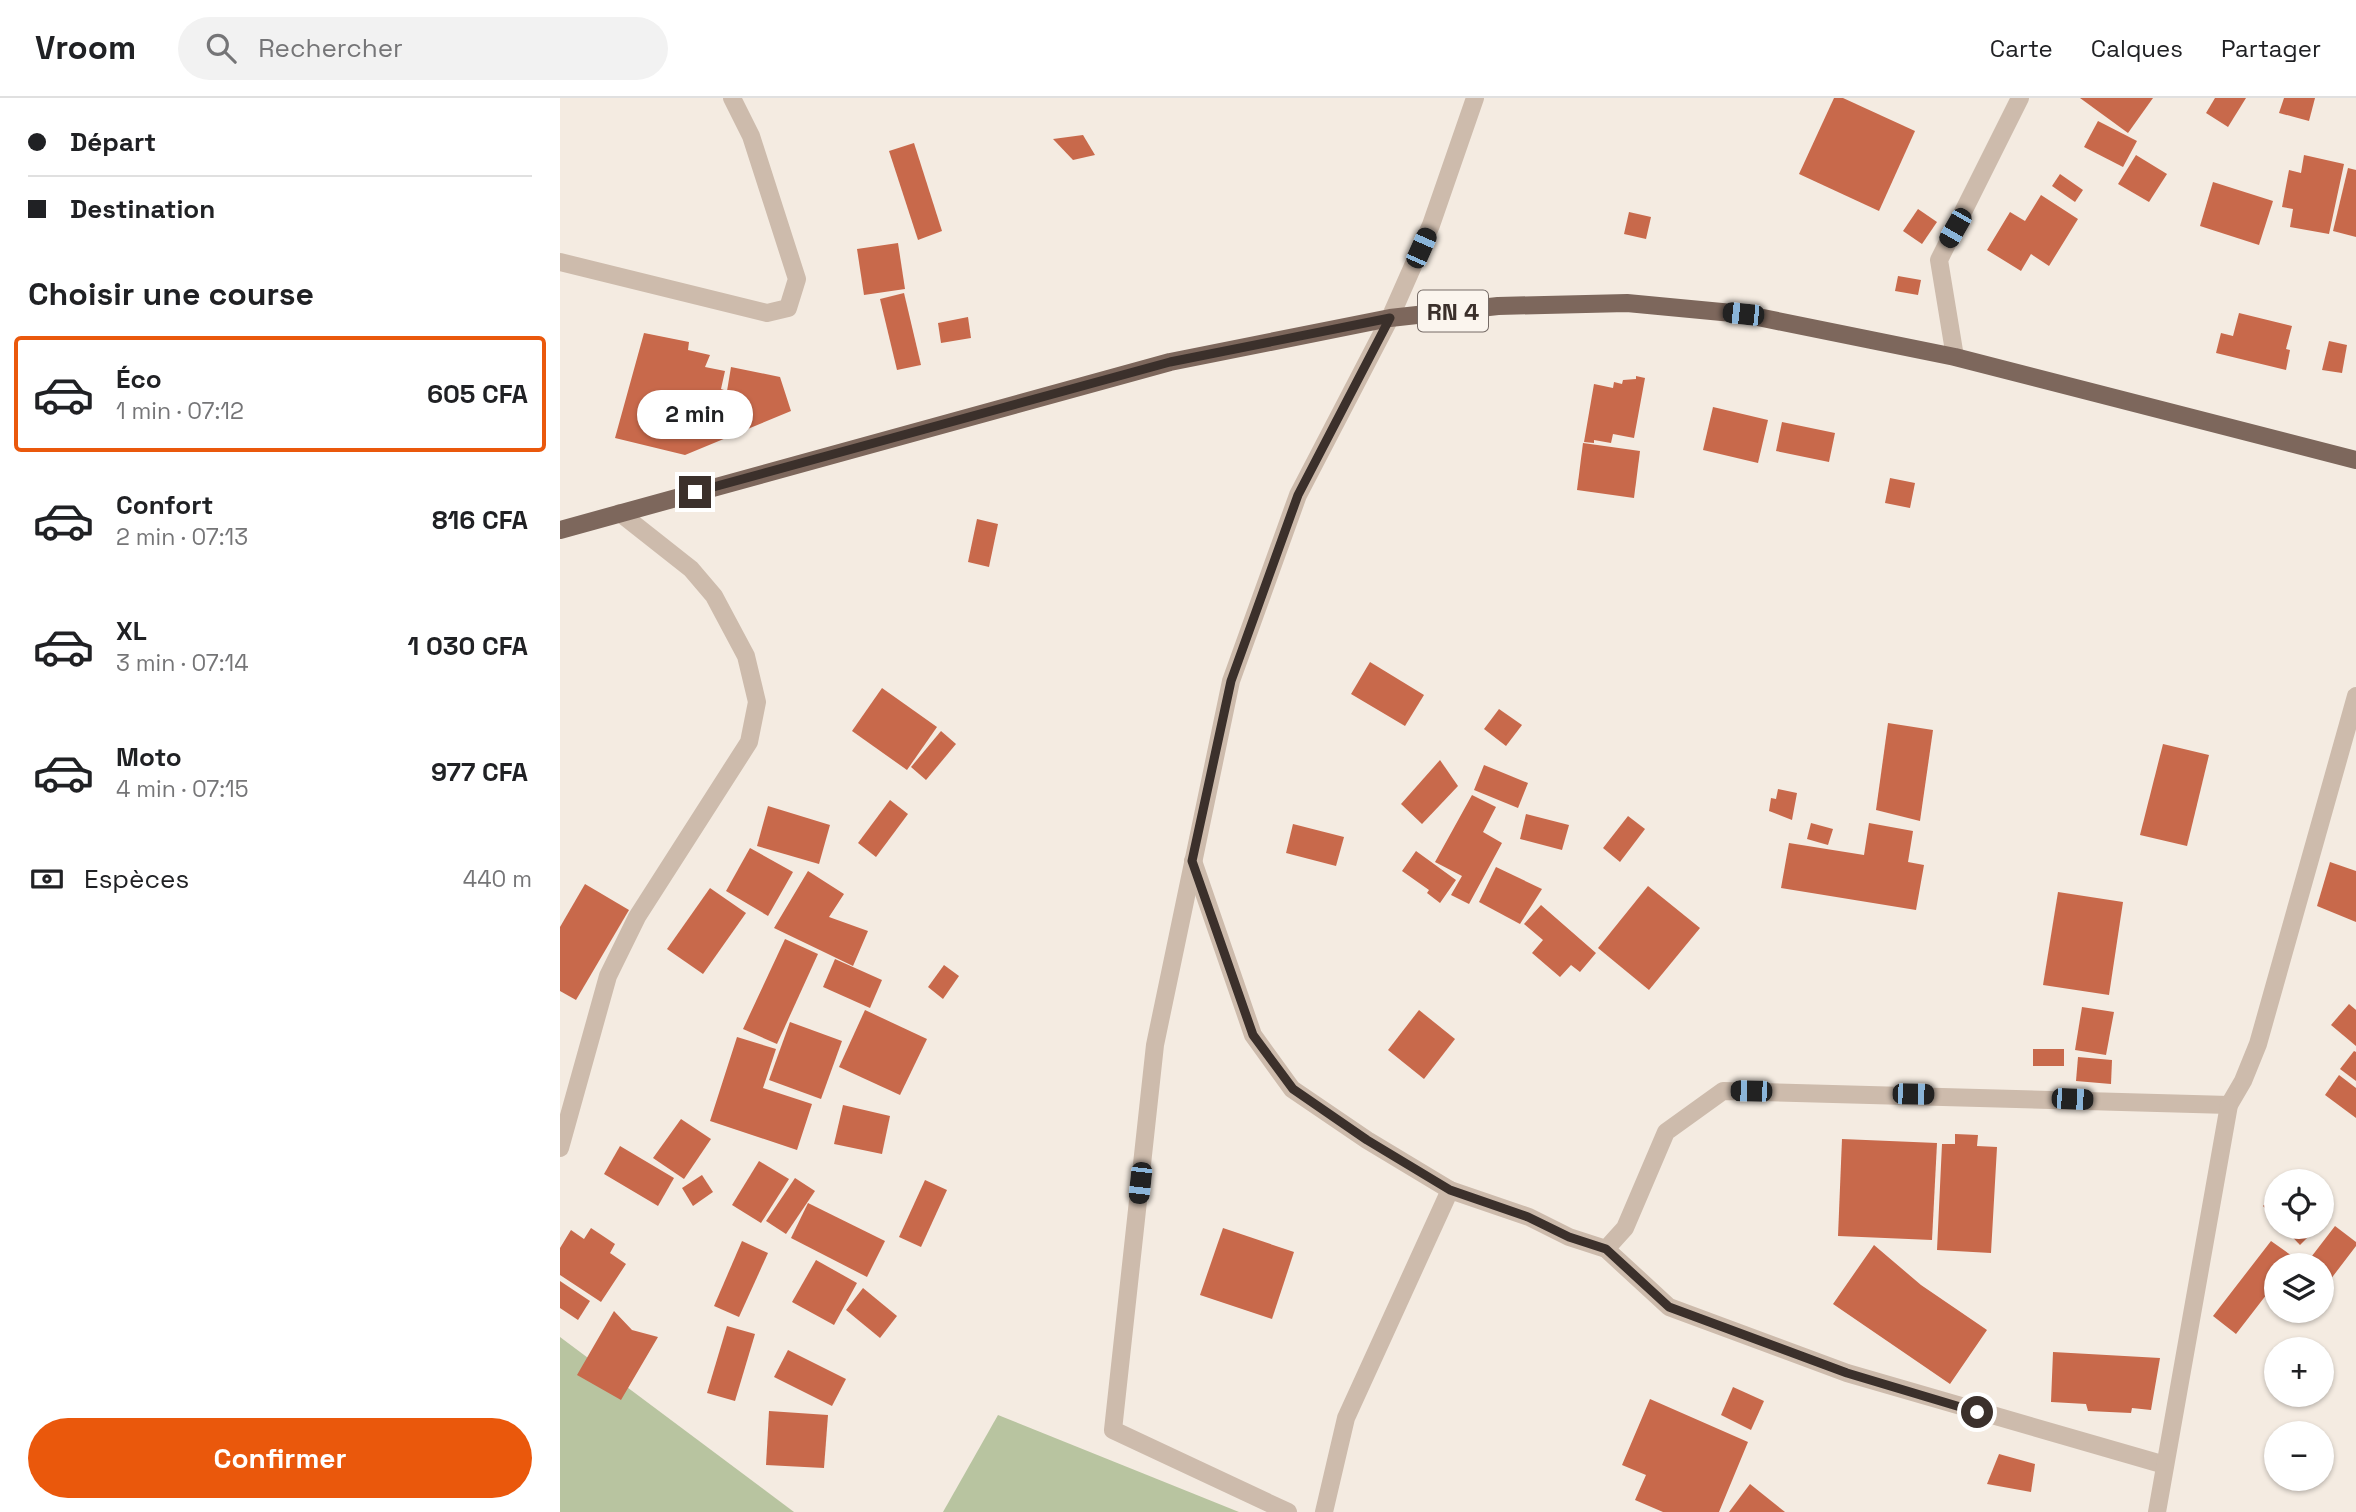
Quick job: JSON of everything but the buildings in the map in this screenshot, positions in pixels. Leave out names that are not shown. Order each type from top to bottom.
[{"type":"main road","name":"RN 4","points":[[560,530],[1170,362],[1390,318],[1498,306],[1628,303],[1743,314],[1955,357],[2356,460]]},
{"type":"street","points":[[560,262],[767,313],[788,308],[797,279],[751,136],[732,98]]},
{"type":"street","points":[[1287,1512],[1113,1430],[1156,1045],[1231,681],[1298,495],[1390,318],[1431,225],[1475,98]]},
{"type":"street","points":[[1955,357],[1939,274],[1939,260],[2020,98]]},
{"type":"street","points":[[560,1148],[608,976],[637,917],[749,741],[757,702],[746,656],[713,596],[691,569],[620,513]]},
{"type":"street","points":[[2157,1512],[2229,1105],[2243,1081],[2258,1044],[2356,695]]},
{"type":"street","points":[[1192,861],[1253,1035],[1293,1089],[1367,1140],[1450,1190],[1528,1217],[1569,1237],[1606,1249],[1669,1307],[1847,1373],[2165,1465]]},
{"type":"street","points":[[1606,1249],[1625,1228],[1666,1132],[1723,1091],[2229,1105]]},
{"type":"street","points":[[1324,1512],[1346,1418],[1450,1190]]},
{"type":"green space","points":[[560,1337],[794,1512],[560,1512]]},
{"type":"green space","points":[[998,1415],[1239,1512],[943,1512]]},
{"type":"route","points":[[695,492],[1170,362],[1291,335],[1390,318],[1298,495],[1231,681],[1192,861],[1226,951],[1253,1035],[1293,1089],[1367,1140],[1450,1190],[1528,1217],[1569,1237],[1606,1249],[1669,1307],[1847,1373],[1977,1412]]}]
